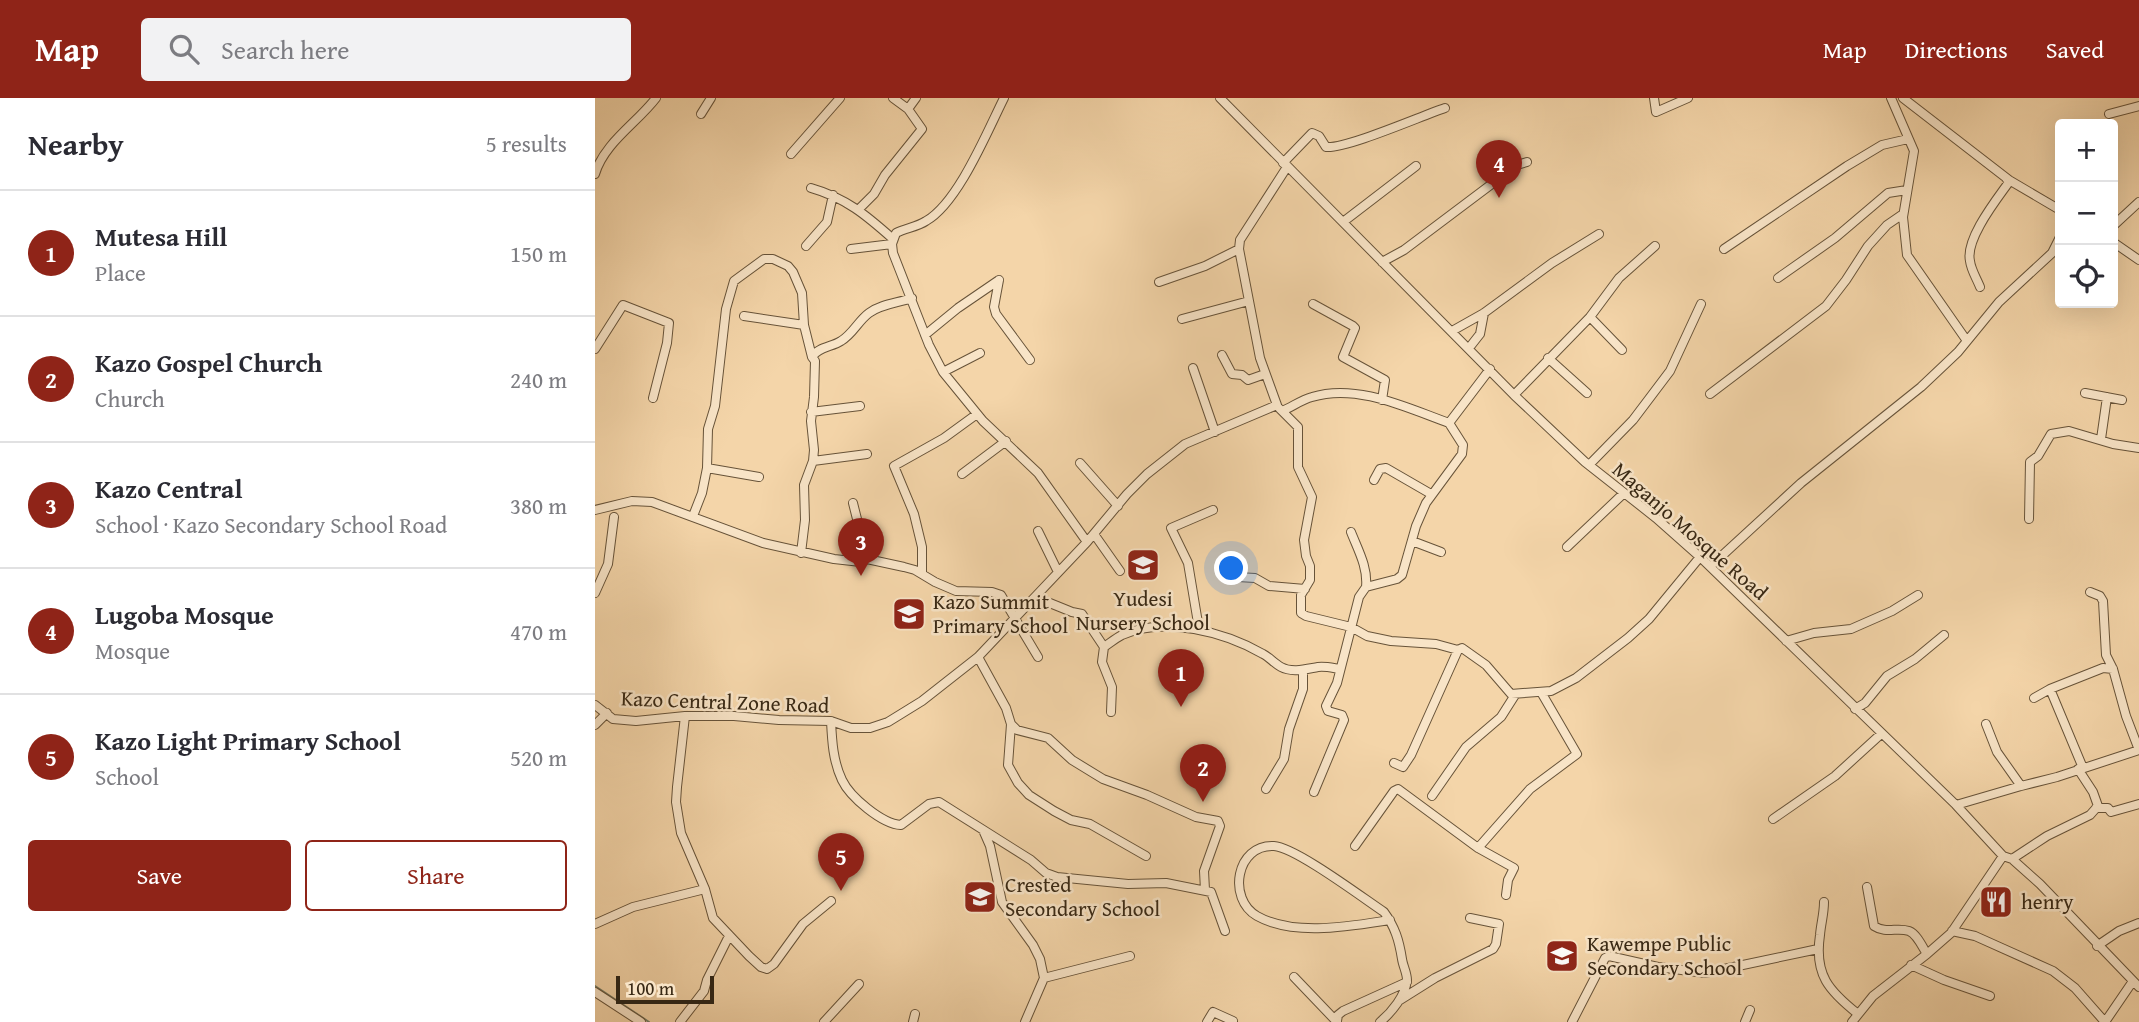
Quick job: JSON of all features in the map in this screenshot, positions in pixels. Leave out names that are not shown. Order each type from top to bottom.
[{"type":"street","points":[[595,174],[598,164],[620,136],[656,98]]},
{"type":"street","points":[[701,114],[711,98]]},
{"type":"street","points":[[791,154],[839,98]]},
{"type":"street","points":[[859,209],[874,194],[885,174],[922,131],[922,127],[908,109],[893,98]]},
{"type":"street","points":[[908,109],[916,98]]},
{"type":"street","points":[[1004,98],[945,205],[928,220],[896,233],[893,253],[925,335],[943,372],[977,414],[1038,473],[1087,542]]},
{"type":"street","name":"Maganjo Mosque Road","points":[[1220,98],[1514,395],[1589,465],[1700,557],[1957,805],[2008,858],[2040,884],[2136,984]]},
{"type":"street","points":[[1654,98],[1656,111],[1688,98]]},
{"type":"street","points":[[1891,98],[1914,151],[1903,214],[1907,255],[1967,341]]},
{"type":"street","points":[[1903,98],[2003,175],[2055,208]]},
{"type":"street","points":[[2109,114],[2139,106]]},
{"type":"street","points":[[1445,108],[1369,137],[1332,147],[1326,147],[1319,136],[1313,133],[1285,165],[1240,240],[1239,249],[1265,374],[1279,408],[1298,427],[1298,467],[1312,497],[1304,540],[1310,580],[1301,595],[1301,612],[1305,616],[1351,627],[1367,636],[1436,644],[1458,650],[1462,648],[1486,665],[1507,691],[1515,695],[1541,692],[1568,683],[1628,638],[1667,599],[1700,557]]},
{"type":"street","points":[[1724,249],[1882,145],[1908,139]]},
{"type":"street","points":[[1382,262],[1404,250],[1517,165],[1527,162]]},
{"type":"street","points":[[1342,222],[1416,166]]},
{"type":"street","points":[[1980,287],[1970,263],[1969,252],[1985,217],[2009,182],[2003,175]]},
{"type":"street","points":[[811,188],[833,195],[859,209],[893,242]]},
{"type":"street","points":[[1778,278],[1835,238],[1888,193],[1907,190]]},
{"type":"street","points":[[806,246],[827,222],[833,195]]},
{"type":"street","points":[[2118,221],[2139,202]]},
{"type":"street","points":[[1710,394],[1826,306],[1868,246],[1887,225],[1903,214]]},
{"type":"street","points":[[1452,331],[1484,313],[1552,263],[1599,234]]},
{"type":"street","points":[[851,249],[893,242]]},
{"type":"street","points":[[1714,563],[1801,483],[1921,387],[1967,341],[1999,302],[2052,253],[2056,245]]},
{"type":"street","points":[[2116,245],[2139,260]]},
{"type":"street","points":[[1514,395],[1590,317],[1619,278],[1655,246]]},
{"type":"street","points":[[1159,282],[1205,266],[1239,249]]},
{"type":"street","points":[[693,516],[702,493],[708,429],[715,405],[726,309],[734,281],[764,259],[773,259],[788,266],[802,293],[804,326],[815,361],[811,412],[813,461],[804,485],[805,520],[801,553]]},
{"type":"street","points":[[925,335],[999,280],[994,307],[996,314],[1030,360]]},
{"type":"street","points":[[812,357],[815,352],[840,342],[851,334],[854,327],[872,311],[912,298]]},
{"type":"street","points":[[1182,319],[1249,301]]},
{"type":"street","points":[[1313,304],[1355,328],[1343,357],[1385,380],[1382,400]]},
{"type":"street","points":[[1589,465],[1633,420],[1670,371],[1701,304]]},
{"type":"street","points":[[595,349],[623,305],[669,323],[667,343],[653,398]]},
{"type":"street","points":[[1469,348],[1480,334],[1484,313]]},
{"type":"street","points":[[744,316],[804,326]]},
{"type":"street","points":[[1590,317],[1622,350]]},
{"type":"street","points":[[943,372],[980,353]]},
{"type":"street","points":[[1222,355],[1232,374],[1242,375],[1248,380],[1265,374]]},
{"type":"street","points":[[1548,358],[1587,393]]},
{"type":"street","points":[[1192,368],[1215,432]]},
{"type":"street","points":[[1366,587],[1400,578],[1416,526],[1431,494],[1462,454],[1463,444],[1449,424],[1490,369]]},
{"type":"street","name":"Kazo Central Zone Road","points":[[595,705],[613,719],[636,721],[685,716],[734,716],[831,721],[851,728],[870,728],[888,722],[913,707],[978,657],[1147,474],[1185,444],[1314,396],[1343,392],[1382,400],[1449,424]]},
{"type":"street","points":[[2085,393],[2122,400]]},
{"type":"street","points":[[2101,439],[2107,397]]},
{"type":"street","points":[[811,412],[860,406]]},
{"type":"street","points":[[922,574],[922,547],[914,514],[894,466],[944,438],[977,414]]},
{"type":"street","points":[[2029,519],[2030,462],[2038,456],[2047,439],[2057,432],[2069,432],[2139,448]]},
{"type":"street","points":[[962,474],[1006,442]]},
{"type":"street","points":[[813,461],[867,454]]},
{"type":"street","points":[[1080,463],[1118,506]]},
{"type":"street","points":[[706,468],[759,477]]},
{"type":"street","points":[[1374,480],[1380,469],[1386,468],[1431,494]]},
{"type":"street","points":[[1567,547],[1624,493]]},
{"type":"street","points":[[595,510],[621,503],[652,502],[763,543],[801,553],[861,562],[867,559],[904,567],[956,591],[992,592],[1001,595],[1038,657]]},
{"type":"street","points":[[853,503],[867,559]]},
{"type":"street","points":[[1199,629],[1188,563],[1171,528],[1213,510]]},
{"type":"street","points":[[595,593],[608,564],[614,517]]},
{"type":"street","points":[[1038,531],[1058,572]]},
{"type":"street","points":[[1314,792],[1344,720],[1342,715],[1326,709],[1337,682],[1359,597],[1366,587],[1367,577],[1359,545],[1351,532]]},
{"type":"street","points":[[1094,534],[1121,571]]},
{"type":"street","points":[[1412,541],[1441,552]]},
{"type":"street","points":[[1238,577],[1255,578],[1269,586],[1305,589]]},
{"type":"street","points":[[1957,805],[2057,778],[2139,750],[2106,655],[2103,601],[2100,596],[2090,592]]},
{"type":"street","points":[[1786,641],[1814,633],[1851,628],[1892,611],[1918,595]]},
{"type":"street","points":[[1035,597],[1082,614],[1104,647],[1102,662],[1112,687],[1111,712]]},
{"type":"street","points":[[1104,647],[1123,635],[1144,630],[1199,629],[1216,632],[1246,645],[1265,654],[1282,667],[1303,670],[1320,666],[1340,669]]},
{"type":"street","points":[[1855,709],[1865,703],[1887,676],[1915,659],[1944,635]]},
{"type":"street","points":[[1394,763],[1403,767],[1411,755],[1458,650]]},
{"type":"street","points":[[978,657],[990,675],[1011,724],[1017,730],[1048,738],[1072,760],[1103,779],[1196,817],[1218,821],[1220,826],[1204,871],[1205,890]]},
{"type":"street","points":[[2034,698],[2103,668],[2113,669]]},
{"type":"street","points":[[1266,789],[1284,759],[1289,729],[1303,689],[1303,670]]},
{"type":"street","points":[[1852,1022],[1873,996],[1952,931],[2008,858],[2090,815],[2098,806],[2097,798],[2080,768],[2050,689]]},
{"type":"street","points":[[1478,848],[1525,794],[1577,754],[1541,692]]},
{"type":"street","points":[[1433,796],[1466,747],[1501,718],[1515,695]]},
{"type":"street","points":[[595,725],[607,713]]},
{"type":"street","points":[[685,716],[677,787],[678,817],[681,833],[705,888],[713,918],[761,967],[767,969],[774,964],[803,923],[831,901]]},
{"type":"street","points":[[831,721],[833,748],[843,783],[867,808],[887,822],[898,825],[905,823],[929,804],[939,802],[1031,860],[1046,873],[1057,877],[1128,884],[1166,883],[1212,892],[1226,931]]},
{"type":"street","points":[[1011,724],[1008,765],[1018,783],[1030,795],[1071,820],[1090,824],[1146,856]]},
{"type":"street","points":[[1986,724],[1994,747],[2021,786]]},
{"type":"street","points":[[1773,819],[1835,776],[1881,734]]},
{"type":"street","points":[[1355,846],[1398,789],[1478,848],[1514,868],[1508,880],[1506,895]]},
{"type":"street","points":[[2096,808],[2108,808],[2111,813],[2139,804]]},
{"type":"street","points":[[983,830],[990,846],[1002,902],[1037,952],[1044,970],[1044,978],[1025,1022]]},
{"type":"street","points":[[1390,920],[1354,927],[1317,928],[1272,922],[1255,915],[1243,902],[1238,880],[1246,859],[1257,850],[1272,846],[1282,848],[1298,855],[1384,912],[1390,920],[1399,938],[1407,982],[1400,1000]]},
{"type":"street","points":[[1867,887],[1874,926],[1884,931],[1909,931],[1927,954]]},
{"type":"street","points":[[595,924],[646,903],[705,888]]},
{"type":"street","points":[[1824,902],[1818,949],[1827,985],[1834,995],[1859,1014]]},
{"type":"street","points":[[1380,1022],[1400,1000],[1435,978],[1493,948],[1499,924],[1470,918]]},
{"type":"street","points":[[2097,946],[2119,931],[2139,923]]},
{"type":"street","points":[[1952,931],[1975,936],[2053,971],[2075,988],[2105,1022],[2136,984]]},
{"type":"street","points":[[680,1022],[704,991],[706,980],[729,936]]},
{"type":"street","points":[[1572,1022],[1605,958],[1609,956],[1658,967],[1705,973],[1818,949]]},
{"type":"street","points":[[1044,978],[1130,956]]},
{"type":"street","points":[[1911,965],[1990,996]]},
{"type":"street","points":[[1294,977],[1337,1022]]},
{"type":"street","points":[[1337,1022],[1338,1015],[1343,1011],[1407,982]]},
{"type":"street","points":[[824,1022],[859,984]]},
{"type":"street","points":[[595,993],[641,1022]]},
{"type":"street","points":[[1745,1022],[1751,1010]]},
{"type":"street","points":[[1207,1022],[1213,1012],[1233,1021]]},
{"type":"waterway","points":[[595,986],[649,1022]]},
{"type":"place","name":"Lugoba Mosque","points":[[1499,198]]},
{"type":"place","name":"Yudesi Nursery School","points":[[1143,565]]},
{"type":"place","name":"Kazo Central","points":[[861,576]]},
{"type":"place","name":"Kazo Summit Primary School","points":[[909,614]]},
{"type":"place","name":"Mutesa Hill","points":[[1181,707]]},
{"type":"place","name":"Kazo Gospel Church","points":[[1203,802]]},
{"type":"place","name":"Kazo Light Primary School","points":[[841,891]]},
{"type":"place","name":"Crested Secondary School","points":[[980,897]]},
{"type":"place","name":"henry","points":[[1996,902]]},
{"type":"place","name":"Kawempe Public Secondary School","points":[[1562,956]]}]
